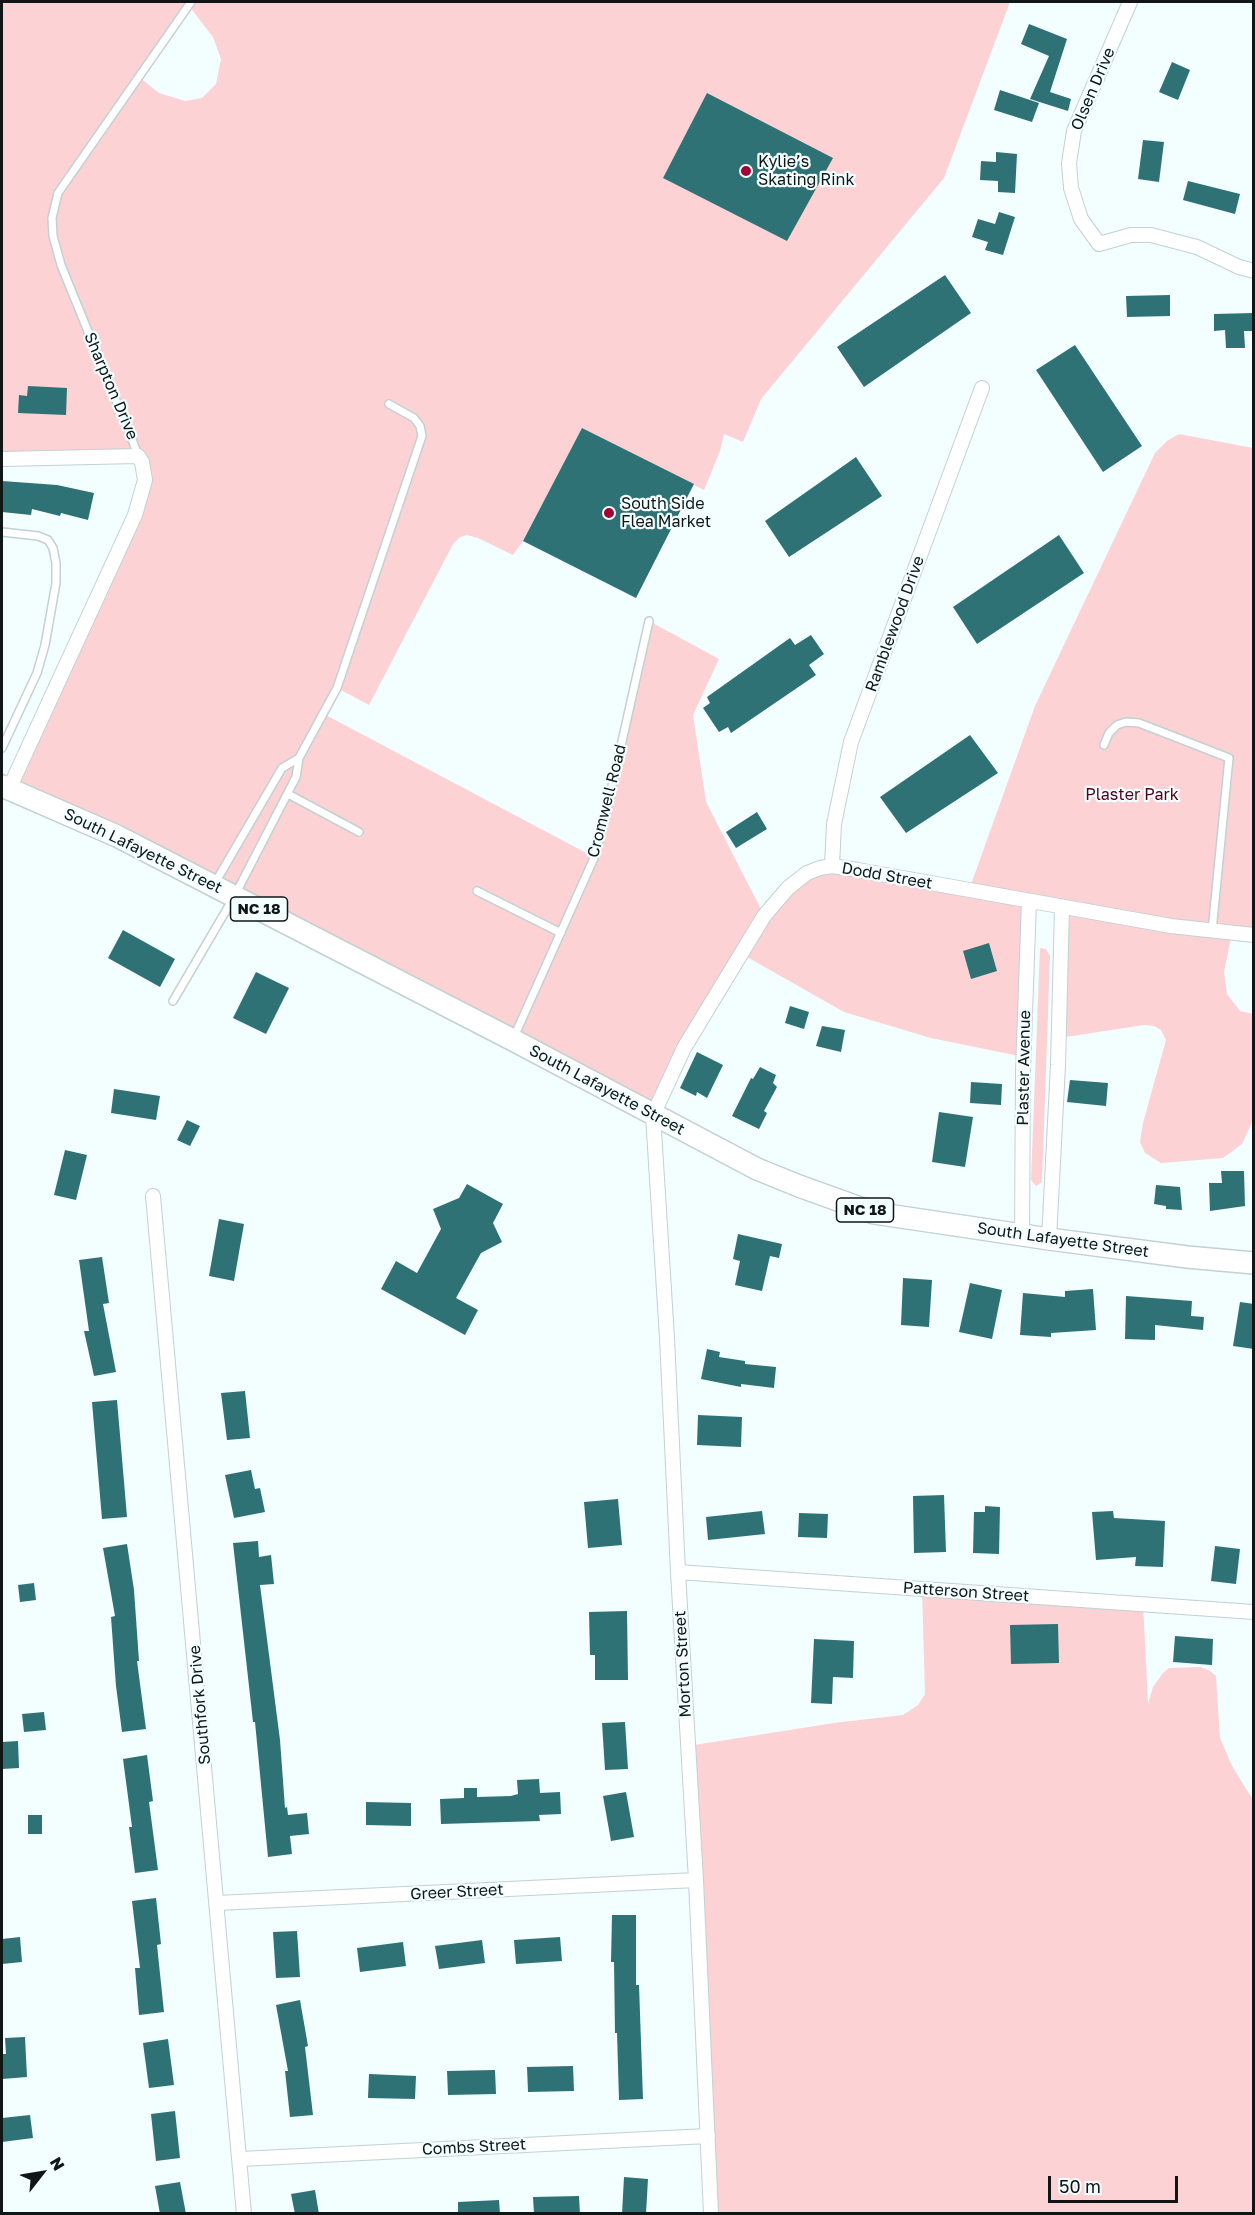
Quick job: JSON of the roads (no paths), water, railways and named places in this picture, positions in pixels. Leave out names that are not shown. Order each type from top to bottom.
[{"type":"main road","name":"South Lafayette Street","points":[[5,787],[117,836],[758,1169],[799,1186],[874,1213],[1049,1239],[1187,1257],[1254,1263]]},
{"type":"street","name":"Olsen Drive","points":[[1130,2],[1074,131],[1070,163],[1071,188],[1081,219],[1100,244],[1131,235],[1151,235],[1197,247],[1239,267],[1254,271]]},
{"type":"street","name":"Ramblewood Drive","points":[[832,866],[834,824],[851,742],[982,388]]},
{"type":"street","points":[[2,459],[140,457]]},
{"type":"street","name":"Sharpton Drive","points":[[5,787],[135,515],[145,480],[140,457]]},
{"type":"street","name":"Dodd Street","points":[[653,1115],[684,1048],[764,916],[788,888],[807,873],[820,868],[832,866],[1171,927],[1254,935]]},
{"type":"street","name":"Plaster Avenue","points":[[1022,1235],[1023,1071],[1029,901]]},
{"type":"street","name":"Plaster Avenue","points":[[1049,1239],[1058,1065],[1062,907]]},
{"type":"street","name":"Morton Street","points":[[653,1115],[696,1880],[711,2214]]},
{"type":"street","name":"Southfork Drive","points":[[153,1196],[244,2214]]},
{"type":"street","name":"Patterson Street","points":[[678,1572],[1254,1611]]},
{"type":"street","name":"Greer Street","points":[[217,1904],[696,1880]]},
{"type":"street","name":"Combs Street","points":[[240,2159],[708,2136]]},
{"type":"lane","name":"Sharpton Drive","points":[[140,457],[61,265],[53,236],[52,218],[58,193],[191,2]]},
{"type":"lane","points":[[213,885],[282,768],[298,758],[337,688],[422,436],[420,426],[414,418],[389,404]]},
{"type":"lane","points":[[2,532],[38,536],[48,540],[53,548],[56,563],[56,583],[45,645],[37,673],[2,748]]},
{"type":"lane","name":"Cromwell Road","points":[[513,1040],[594,858],[649,621]]},
{"type":"lane","points":[[1104,746],[1109,733],[1117,725],[1126,722],[1139,723],[1229,758],[1212,931]]},
{"type":"lane","points":[[173,1001],[234,897],[288,794],[298,773],[298,758]]},
{"type":"lane","points":[[288,794],[359,832]]},
{"type":"lane","points":[[477,891],[561,933]]},
{"type":"place","name":"Kylie’s Skating Rink","points":[[746,171]]},
{"type":"place","name":"South Side Flea Market","points":[[609,513]]},
{"type":"park label","name":"Plaster Park","points":[[1132,795]]}]
